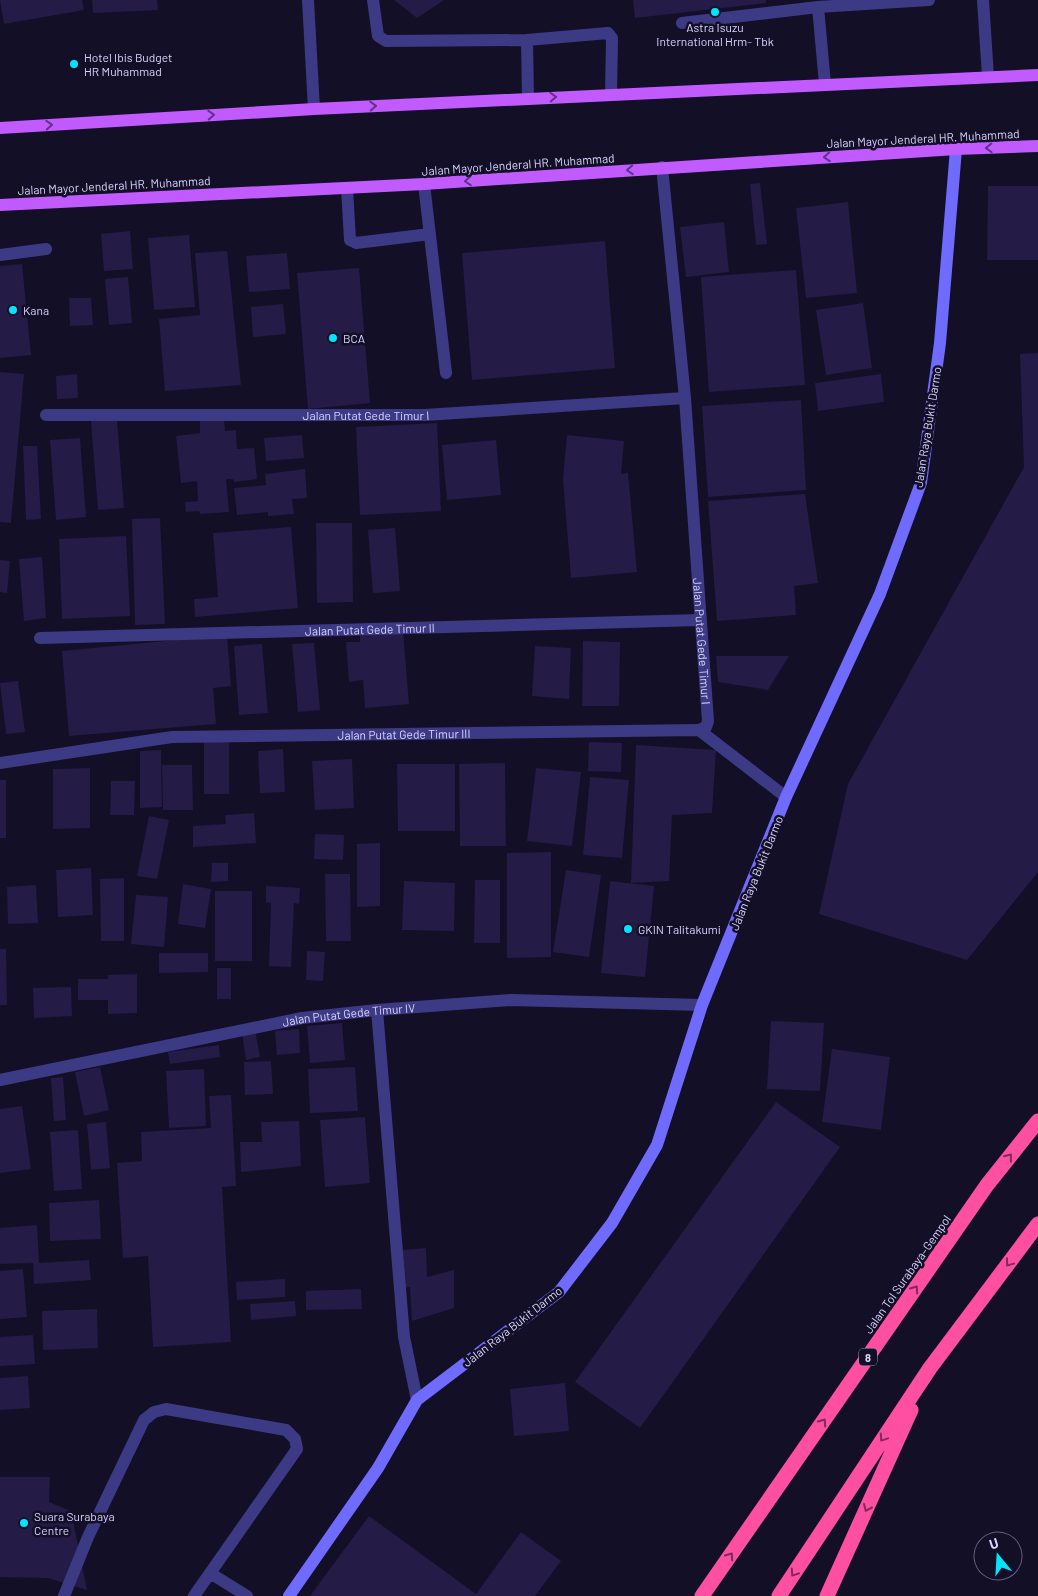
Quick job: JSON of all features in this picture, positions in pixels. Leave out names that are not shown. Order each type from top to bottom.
[{"type":"highway","name":"Jalan Tol Surabaya–Gempol","points":[[702,1596],[987,1185],[1038,1121]]},
{"type":"highway","points":[[779,1596],[930,1368],[1038,1224]]},
{"type":"highway","points":[[827,1596],[930,1368]]},
{"type":"main road","points":[[0,128],[528,98],[1038,75]]},
{"type":"main road","name":"Jalan Mayor Jenderal HR. Muhammad","points":[[0,205],[424,184],[662,167],[956,149],[1038,146]]},
{"type":"street","points":[[308,0],[314,109]]},
{"type":"street","points":[[373,0],[378,36],[386,41],[527,40],[608,33],[612,38],[611,95]]},
{"type":"street","points":[[682,23],[818,7],[929,0]]},
{"type":"street","points":[[983,0],[988,77]]},
{"type":"street","points":[[818,7],[825,84]]},
{"type":"street","points":[[527,40],[528,98]]},
{"type":"street","name":"Jalan Raya Bukit Darmo","points":[[289,1596],[378,1468],[417,1400],[559,1292],[612,1223],[657,1145],[702,1005],[786,798],[880,594],[921,483],[940,343],[956,149]]},
{"type":"street","name":"Jalan Putat Gede Timur I","points":[[662,167],[685,398],[708,721],[706,727],[700,730]]},
{"type":"street","points":[[424,184],[446,373]]},
{"type":"street","points":[[347,188],[350,240],[356,243],[430,234]]},
{"type":"street","points":[[0,255],[46,249]]},
{"type":"street","name":"Jalan Putat Gede Timur I","points":[[46,415],[425,415],[685,398]]},
{"type":"street","name":"Jalan Putat Gede Timur II","points":[[40,638],[700,620]]},
{"type":"street","points":[[700,730],[786,798]]},
{"type":"street","name":"Jalan Putat Gede Timur III","points":[[0,763],[172,738],[700,730]]},
{"type":"street","name":"Jalan Putat Gede Timur IV","points":[[0,1080],[302,1018],[377,1010],[511,1000],[702,1005]]},
{"type":"street","points":[[377,1010],[404,1337],[417,1400]]},
{"type":"street","points":[[64,1596],[88,1537],[144,1420],[154,1412],[166,1408],[286,1430],[295,1439],[297,1449],[194,1596]]},
{"type":"street","points":[[210,1573],[247,1596]]},
{"type":"building","points":[[0,0],[82,0],[84,10],[4,24]]},
{"type":"building","points":[[92,0],[157,0],[158,10],[93,13]]},
{"type":"building","points":[[394,0],[444,0],[417,18]]},
{"type":"building","points":[[633,0],[766,0],[766,3],[635,18]]},
{"type":"building","points":[[760,183],[767,244],[756,245],[750,184]]},
{"type":"building","points":[[988,186],[1038,186],[1038,260],[987,260]]},
{"type":"building","points":[[848,202],[857,293],[806,298],[796,208]]},
{"type":"building","points":[[724,222],[729,272],[686,277],[680,227]]},
{"type":"building","points":[[130,231],[133,269],[104,271],[101,234]]},
{"type":"building","points":[[189,235],[195,307],[154,310],[148,238]]},
{"type":"building","points":[[605,241],[615,368],[472,380],[462,253]]},
{"type":"building","points":[[227,251],[241,385],[165,391],[159,319],[200,315],[195,253]]},
{"type":"building","points":[[287,253],[290,289],[249,292],[246,256]]},
{"type":"building","name":"Kana","points":[[22,264],[31,355],[0,358],[0,266]]},
{"type":"building","name":"BCA","points":[[359,268],[370,403],[308,409],[297,273]]},
{"type":"building","points":[[796,270],[805,385],[709,392],[701,277]]},
{"type":"building","points":[[128,277],[132,323],[109,325],[105,279]]},
{"type":"building","points":[[69,298],[91,298],[93,325],[70,326]]},
{"type":"building","points":[[863,303],[872,368],[826,375],[816,310]]},
{"type":"building","points":[[283,304],[286,334],[253,337],[251,307]]},
{"type":"building","points":[[1038,353],[1038,872],[967,960],[819,914],[848,784],[1024,467],[1020,354]]},
{"type":"building","points":[[0,372],[24,374],[11,523],[0,522]]},
{"type":"building","points":[[77,374],[78,398],[57,399],[56,376]]},
{"type":"building","points":[[881,374],[884,402],[818,411],[815,383]]},
{"type":"building","points":[[801,400],[806,490],[708,497],[702,406]]},
{"type":"building","points":[[224,419],[225,431],[236,430],[237,449],[254,448],[257,479],[234,482],[233,479],[226,479],[229,512],[200,514],[199,511],[186,512],[185,502],[198,501],[197,481],[181,483],[176,436],[200,433],[200,421]]},
{"type":"building","points":[[117,420],[124,508],[98,510],[91,421]]},
{"type":"building","points":[[437,423],[441,511],[360,515],[356,427]]},
{"type":"building","points":[[302,435],[304,458],[266,461],[264,438]]},
{"type":"building","points":[[567,435],[624,441],[621,474],[628,473],[637,572],[571,578],[563,479]]},
{"type":"building","points":[[80,438],[86,517],[56,520],[50,440]]},
{"type":"building","points":[[496,440],[501,495],[447,500],[442,445]]},
{"type":"building","points":[[23,446],[37,446],[41,519],[26,520]]},
{"type":"building","points":[[305,469],[307,498],[292,499],[294,514],[268,516],[268,512],[237,515],[234,488],[266,485],[265,474]]},
{"type":"building","points":[[805,494],[818,583],[794,586],[796,615],[717,621],[708,501]]},
{"type":"building","points":[[160,518],[165,624],[135,625],[132,519]]},
{"type":"building","points":[[316,523],[352,523],[353,602],[317,603]]},
{"type":"building","points":[[291,527],[298,608],[195,617],[194,599],[218,597],[213,533]]},
{"type":"building","points":[[395,528],[400,591],[373,593],[368,530]]},
{"type":"building","points":[[126,536],[130,616],[62,619],[59,539]]},
{"type":"building","points":[[42,557],[46,618],[24,621],[19,559]]},
{"type":"building","points":[[0,560],[10,561],[7,593],[0,592]]},
{"type":"building","points":[[403,631],[409,704],[365,708],[363,680],[349,682],[346,642],[360,642],[360,635]]},
{"type":"building","points":[[227,635],[231,686],[213,688],[216,724],[69,736],[62,651]]},
{"type":"building","points":[[583,641],[620,642],[619,706],[582,706]]},
{"type":"building","points":[[314,643],[320,710],[298,712],[292,644]]},
{"type":"building","points":[[262,644],[268,713],[239,715],[234,646]]},
{"type":"building","points":[[535,646],[571,648],[569,699],[532,696]]},
{"type":"building","points":[[716,656],[789,656],[768,690],[718,682]]},
{"type":"building","points":[[18,681],[25,732],[6,734],[0,683]]},
{"type":"building","points":[[204,740],[229,740],[229,794],[204,794]]},
{"type":"building","points":[[589,742],[622,743],[621,772],[588,771]]},
{"type":"building","points":[[636,745],[716,750],[712,813],[672,815],[669,881],[631,883]]},
{"type":"building","points":[[283,749],[285,792],[260,793],[258,751]]},
{"type":"building","points":[[161,750],[162,807],[140,808],[140,751]]},
{"type":"building","points":[[352,759],[354,808],[315,810],[312,761]]},
{"type":"building","points":[[505,763],[506,846],[460,846],[459,764]]},
{"type":"building","points":[[397,764],[455,764],[455,831],[398,831]]},
{"type":"building","points":[[162,765],[192,765],[193,810],[163,810]]},
{"type":"building","points":[[90,768],[90,828],[53,829],[53,769]]},
{"type":"building","points":[[536,768],[581,772],[572,846],[527,841]]},
{"type":"building","points":[[590,777],[629,780],[622,858],[583,855]]},
{"type":"building","points":[[0,780],[6,780],[6,838],[0,838]]},
{"type":"building","points":[[111,781],[135,781],[134,815],[110,815]]},
{"type":"building","points":[[254,813],[256,843],[193,847],[193,826],[226,824],[225,815]]},
{"type":"building","points":[[149,816],[169,820],[157,879],[137,876]]},
{"type":"building","points":[[315,834],[344,835],[343,860],[314,859]]},
{"type":"building","points":[[380,843],[380,906],[357,907],[357,844]]},
{"type":"building","points":[[551,852],[551,957],[507,958],[507,853]]},
{"type":"building","points":[[212,863],[228,863],[228,881],[211,882]]},
{"type":"building","points":[[91,868],[93,915],[58,917],[56,870]]},
{"type":"building","points":[[566,870],[601,875],[589,957],[553,952]]},
{"type":"building","points":[[325,874],[350,874],[351,941],[326,941]]},
{"type":"building","points":[[124,878],[124,941],[101,941],[100,879]]},
{"type":"building","points":[[475,880],[500,880],[500,943],[474,943]]},
{"type":"building","points":[[404,881],[455,883],[454,931],[402,930]]},
{"type":"building","name":"GKIN Talitakumi","points":[[610,881],[654,886],[645,977],[601,973]]},
{"type":"building","points":[[183,884],[211,889],[205,928],[178,924]]},
{"type":"building","points":[[36,885],[38,923],[8,924],[7,887]]},
{"type":"building","points":[[266,886],[300,888],[299,904],[294,903],[291,967],[269,966],[271,903],[266,902]]},
{"type":"building","points":[[215,891],[252,891],[252,961],[215,961]]},
{"type":"building","points":[[136,895],[168,897],[164,947],[131,944]]},
{"type":"building","points":[[0,949],[6,949],[7,1005],[0,1005]]},
{"type":"building","points":[[307,951],[325,952],[323,981],[306,980]]},
{"type":"building","points":[[159,953],[208,953],[208,972],[159,973]]},
{"type":"building","points":[[217,968],[231,968],[231,999],[217,999]]},
{"type":"building","points":[[137,974],[137,1013],[108,1014],[108,1000],[78,1000],[78,979],[108,979],[108,975]]},
{"type":"building","points":[[71,987],[72,1016],[34,1018],[33,988]]},
{"type":"building","points":[[771,1021],[824,1023],[820,1091],[767,1089]]},
{"type":"building","points":[[342,1023],[345,1060],[310,1063],[307,1026]]},
{"type":"building","points":[[299,1029],[300,1053],[277,1055],[275,1031]]},
{"type":"building","points":[[255,1030],[260,1057],[246,1060],[242,1033]]},
{"type":"building","points":[[219,1045],[220,1057],[170,1064],[168,1052]]},
{"type":"building","points":[[832,1049],[890,1057],[881,1130],[822,1122]]},
{"type":"building","points":[[271,1061],[273,1094],[245,1095],[244,1062]]},
{"type":"building","points":[[100,1067],[109,1110],[84,1116],[75,1072]]},
{"type":"building","points":[[355,1067],[358,1111],[310,1113],[308,1069]]},
{"type":"building","points":[[204,1069],[206,1126],[169,1128],[166,1071]]},
{"type":"building","points":[[63,1077],[66,1120],[54,1121],[51,1078]]},
{"type":"building","points":[[231,1095],[236,1186],[222,1187],[231,1342],[153,1347],[148,1256],[123,1258],[117,1163],[142,1161],[141,1132],[211,1128],[209,1096]]},
{"type":"building","points":[[776,1102],[840,1147],[640,1428],[575,1382]]},
{"type":"building","points":[[22,1106],[31,1169],[0,1173],[0,1109]]},
{"type":"building","points":[[365,1117],[370,1183],[325,1187],[320,1120]]},
{"type":"building","points":[[299,1121],[301,1166],[241,1172],[240,1142],[262,1142],[261,1122]]},
{"type":"building","points":[[106,1122],[110,1168],[91,1170],[87,1124]]},
{"type":"building","points":[[78,1130],[82,1189],[54,1191],[50,1132]]},
{"type":"building","points":[[99,1200],[101,1239],[50,1241],[49,1203]]},
{"type":"building","points":[[37,1225],[39,1263],[89,1260],[91,1280],[34,1284],[33,1263],[0,1264],[0,1228]]},
{"type":"building","points":[[426,1248],[427,1277],[454,1270],[454,1308],[412,1321],[410,1287],[403,1288],[402,1250]]},
{"type":"building","points":[[23,1269],[27,1317],[0,1319],[0,1271]]},
{"type":"building","points":[[285,1279],[285,1297],[237,1300],[236,1282]]},
{"type":"building","points":[[361,1289],[362,1309],[306,1310],[306,1291]]},
{"type":"building","points":[[295,1301],[296,1316],[251,1320],[250,1304]]},
{"type":"building","points":[[97,1309],[98,1348],[43,1350],[42,1311]]},
{"type":"building","points":[[33,1335],[35,1364],[0,1366],[0,1337]]},
{"type":"building","points":[[28,1376],[30,1408],[0,1410],[0,1378]]},
{"type":"building","points":[[565,1383],[569,1431],[514,1436],[510,1389]]},
{"type":"building","name":"Suara Surabaya Centre","points":[[0,1477],[50,1477],[49,1502],[71,1511],[87,1590],[48,1578],[0,1577]]},
{"type":"building","points":[[369,1516],[476,1594],[521,1532],[561,1561],[535,1596],[310,1596]]},
{"type":"place","name":"Astra Isuzu International Hrm- Tbk","points":[[715,12]]},
{"type":"place","name":"Hotel Ibis Budget HR Muhammad","points":[[74,64]]},
{"type":"place","name":"Kana","points":[[13,310]]},
{"type":"place","name":"BCA","points":[[333,338]]},
{"type":"place","name":"GKIN Talitakumi","points":[[628,929]]},
{"type":"place","name":"Suara Surabaya Centre","points":[[24,1523]]}]
